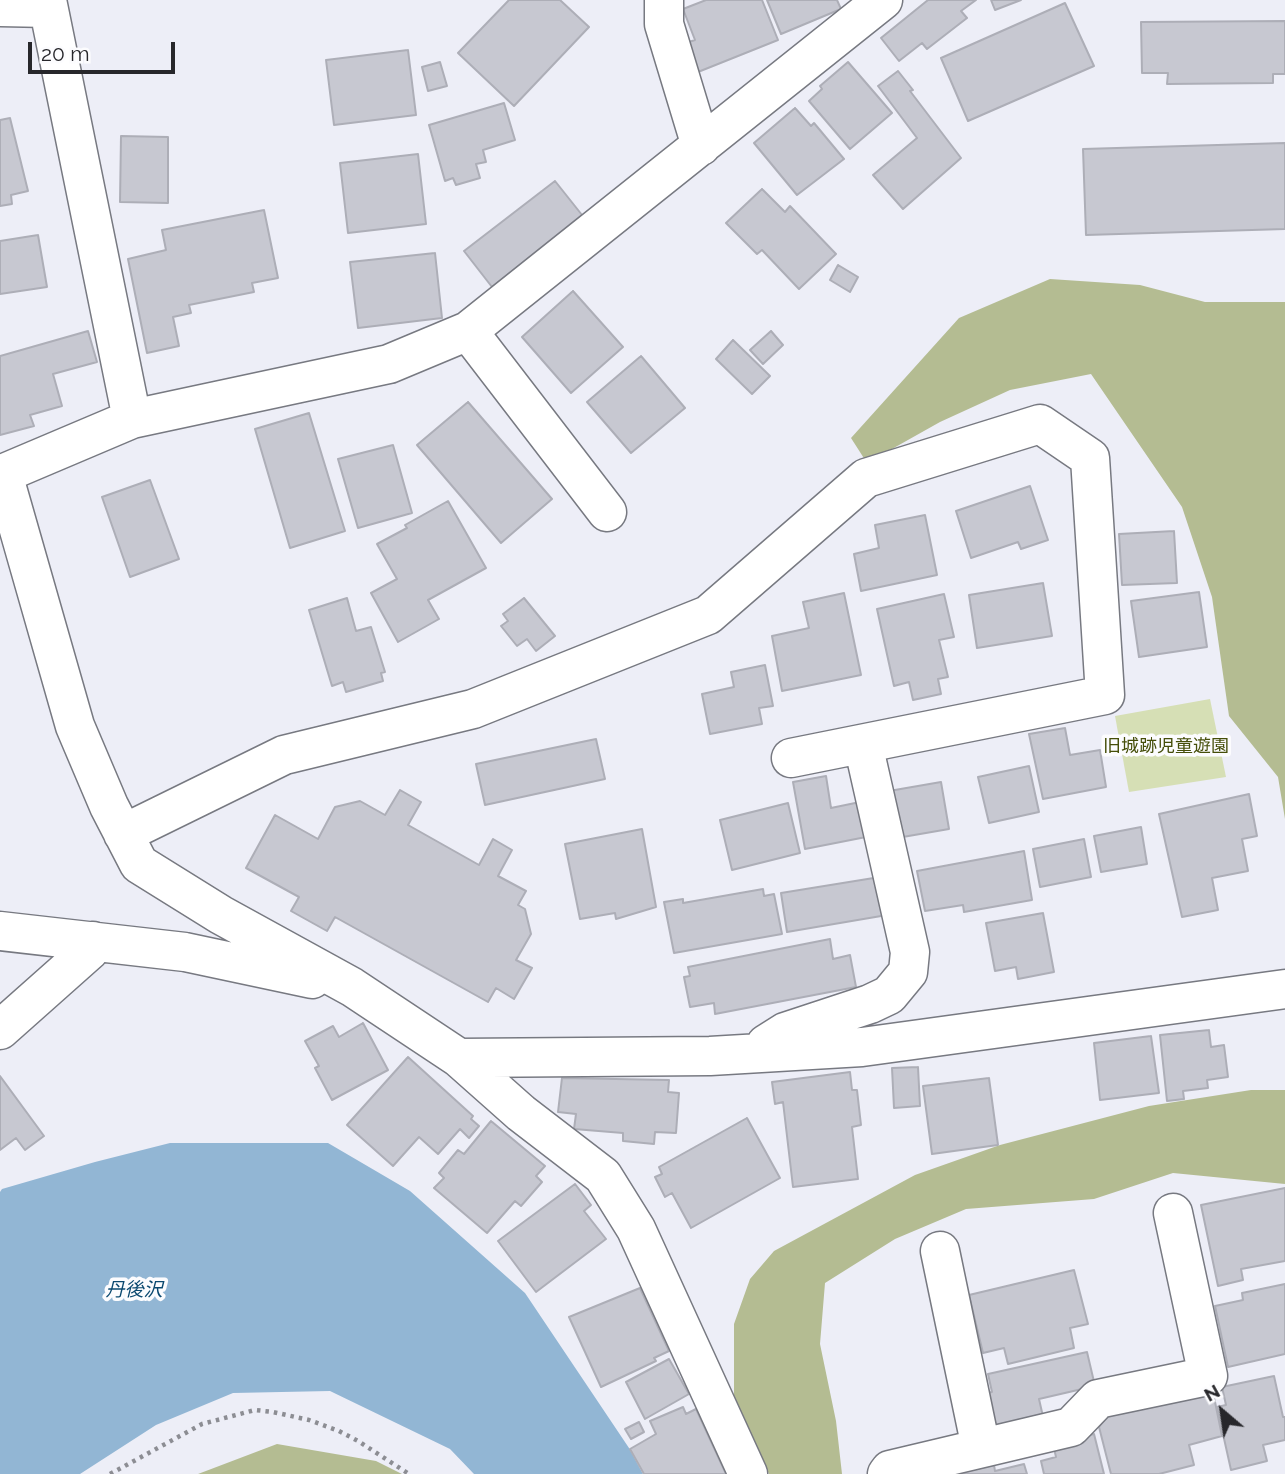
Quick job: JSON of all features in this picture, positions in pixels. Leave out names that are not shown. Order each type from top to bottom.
[{"type":"street","points":[[664,0],[664,24],[701,146]]},
{"type":"street","points":[[748,1474],[636,1229],[603,1176],[521,1113],[459,1058],[352,987],[221,915],[139,864],[108,806],[75,726],[1,475],[132,419],[389,364],[468,331],[883,0]]},
{"type":"street","points":[[0,7],[48,4],[132,419]]},
{"type":"street","points":[[468,331],[607,512]]},
{"type":"street","points":[[123,834],[284,754],[473,709],[708,615],[866,478],[1040,424],[1090,458],[1105,695],[792,758]]},
{"type":"street","points":[[754,1053],[785,1032],[870,1004],[889,995],[908,972],[910,952],[863,744]]},
{"type":"street","points":[[0,931],[185,953],[352,987]]},
{"type":"street","points":[[0,1030],[90,950],[93,942]]},
{"type":"street","points":[[459,1058],[710,1056],[862,1047],[1285,989]]},
{"type":"street","points":[[887,1474],[890,1470],[1071,1427],[1098,1399],[1208,1376],[1173,1213]]},
{"type":"street","points":[[940,1251],[981,1448]]},
{"type":"path","points":[[110,1474],[202,1424],[255,1410],[300,1417],[339,1432],[409,1474]]},
{"type":"green space","points":[[1050,279],[1140,285],[1205,302],[1285,302],[1285,819],[1278,777],[1229,716],[1212,597],[1182,507],[1091,374],[1010,390],[940,422],[867,463],[851,438],[959,318]]},
{"type":"green space","name":"旧城跡児童遊園","points":[[1210,699],[1226,777],[1129,792],[1115,716]]},
{"type":"green space","points":[[1251,1090],[1285,1090],[1285,1184],[1173,1173],[1094,1199],[966,1209],[895,1239],[825,1283],[820,1344],[836,1421],[842,1474],[769,1474],[734,1398],[734,1324],[750,1279],[774,1251],[915,1175],[1000,1145],[1149,1106]]},
{"type":"green space","points":[[277,1444],[376,1461],[402,1474],[198,1474]]},
{"type":"water","name":"丹後沢","points":[[170,1143],[328,1143],[410,1191],[525,1293],[629,1448],[643,1474],[474,1474],[450,1449],[330,1391],[233,1393],[156,1425],[80,1474],[0,1474],[0,1192],[2,1189],[95,1162]]},
{"type":"building","points":[[509,0],[560,0],[589,27],[514,106],[458,53]]},
{"type":"building","points":[[706,0],[762,0],[778,40],[698,72],[686,43],[695,40],[683,9]]},
{"type":"building","points":[[767,0],[837,0],[841,9],[781,34]]},
{"type":"building","points":[[928,0],[976,0],[961,11],[967,18],[927,49],[922,43],[899,61],[881,38]]},
{"type":"building","points":[[991,0],[1021,0],[995,10]]},
{"type":"building","points":[[1065,3],[1094,66],[968,121],[941,58]]},
{"type":"building","points":[[1285,21],[1285,74],[1273,74],[1273,83],[1167,84],[1168,73],[1142,73],[1141,22]]},
{"type":"building","points":[[408,50],[416,115],[334,125],[326,60]]},
{"type":"building","points":[[440,62],[447,86],[428,91],[422,67]]},
{"type":"building","points":[[848,62],[892,113],[850,149],[809,101],[822,89],[820,86]]},
{"type":"building","points":[[898,71],[961,158],[903,209],[873,175],[917,138],[878,86]]},
{"type":"building","points":[[504,103],[515,140],[483,150],[486,162],[476,164],[480,178],[456,185],[453,178],[445,181],[429,125]]},
{"type":"building","points":[[795,108],[811,126],[814,123],[844,159],[797,195],[754,143]]},
{"type":"building","points":[[10,118],[28,191],[11,195],[12,204],[0,206],[0,120]]},
{"type":"building","points":[[121,136],[168,137],[168,203],[120,202]]},
{"type":"building","points":[[1285,143],[1285,229],[1086,235],[1083,149]]},
{"type":"building","points":[[418,154],[426,224],[348,233],[340,163]]},
{"type":"building","points":[[555,181],[582,215],[492,287],[464,251]]},
{"type":"building","points":[[762,189],[785,212],[790,206],[836,254],[799,289],[762,250],[757,254],[726,223]]},
{"type":"building","points":[[264,210],[278,278],[252,283],[254,292],[189,305],[191,313],[173,317],[179,346],[147,353],[128,259],[166,250],[162,230]]},
{"type":"building","points":[[38,235],[47,287],[0,294],[0,241]]},
{"type":"building","points":[[435,253],[442,318],[358,328],[350,262]]},
{"type":"building","points":[[838,265],[858,277],[850,292],[830,280]]},
{"type":"building","points":[[573,291],[623,347],[571,393],[522,337]]},
{"type":"building","points":[[88,331],[97,362],[53,374],[62,406],[30,415],[34,426],[0,435],[0,356]]},
{"type":"building","points":[[771,331],[783,345],[763,364],[750,350]]},
{"type":"building","points":[[733,340],[770,376],[752,394],[716,359]]},
{"type":"building","points":[[641,356],[685,408],[631,453],[587,402]]},
{"type":"building","points":[[468,402],[552,499],[501,543],[417,445]]},
{"type":"building","points":[[309,413],[345,531],[290,548],[255,429]]},
{"type":"building","points":[[393,445],[412,513],[358,528],[338,459]]},
{"type":"building","points":[[150,480],[179,559],[130,577],[102,497]]},
{"type":"building","points":[[1030,486],[1048,540],[1021,549],[1018,542],[971,558],[956,511]]},
{"type":"building","points":[[448,501],[486,568],[428,600],[439,619],[398,642],[371,593],[397,579],[377,544]]},
{"type":"building","points":[[925,515],[937,575],[861,591],[854,554],[879,548],[875,525]]},
{"type":"building","points":[[1174,531],[1177,583],[1122,585],[1119,534]]},
{"type":"building","points":[[1043,583],[1052,636],[977,648],[969,595]]},
{"type":"building","points":[[1199,592],[1207,647],[1139,657],[1131,601]]},
{"type":"building","points":[[844,593],[861,675],[782,691],[772,636],[809,628],[803,602]]},
{"type":"building","points":[[944,594],[954,637],[939,640],[948,677],[938,679],[941,694],[913,700],[909,682],[894,686],[877,609]]},
{"type":"building","points":[[347,598],[356,631],[371,627],[385,672],[381,673],[383,681],[346,692],[343,682],[332,686],[309,610]]},
{"type":"building","points":[[524,598],[555,636],[536,651],[527,639],[517,646],[501,626],[508,621],[503,614]]},
{"type":"building","points":[[765,665],[773,706],[759,708],[762,724],[710,734],[702,694],[734,687],[731,672]]},
{"type":"building","points":[[1065,728],[1070,755],[1100,750],[1106,787],[1043,799],[1029,734]]},
{"type":"building","points":[[596,739],[605,779],[485,805],[476,764]]},
{"type":"building","points":[[1029,766],[1039,812],[989,823],[978,777]]},
{"type":"building","points":[[826,776],[831,808],[860,802],[866,837],[805,849],[793,782]]},
{"type":"building","points":[[941,782],[949,829],[897,838],[889,791]]},
{"type":"building","points":[[400,790],[421,802],[408,825],[479,865],[493,839],[512,850],[498,876],[526,891],[518,905],[525,909],[531,934],[516,960],[532,968],[514,999],[496,988],[488,1002],[335,917],[327,931],[291,911],[299,897],[246,868],[275,815],[318,839],[335,807],[360,801],[385,815]]},
{"type":"building","points":[[1249,794],[1257,836],[1242,839],[1248,871],[1212,878],[1218,910],[1182,917],[1159,814]]},
{"type":"building","points":[[788,803],[800,853],[732,870],[720,820]]},
{"type":"building","points":[[1141,827],[1147,864],[1101,872],[1094,836]]},
{"type":"building","points":[[642,829],[656,907],[616,919],[615,913],[580,919],[565,844]]},
{"type":"building","points":[[1084,839],[1091,877],[1040,887],[1033,849]]},
{"type":"building","points":[[1024,851],[1032,900],[964,912],[963,905],[925,911],[917,871]]},
{"type":"building","points":[[886,876],[893,914],[787,932],[781,893]]},
{"type":"building","points":[[763,889],[764,896],[774,894],[782,934],[674,953],[664,902],[683,899],[683,903]]},
{"type":"building","points":[[1043,913],[1054,972],[1018,979],[1016,967],[995,971],[986,923]]},
{"type":"building","points":[[830,939],[833,959],[850,955],[856,987],[715,1014],[714,1003],[690,1007],[684,977],[690,976],[688,967]]},
{"type":"building","points":[[363,1023],[388,1070],[332,1100],[315,1068],[319,1066],[305,1041],[333,1026],[339,1037]]},
{"type":"building","points":[[1209,1030],[1211,1047],[1224,1045],[1228,1077],[1207,1080],[1208,1088],[1183,1091],[1184,1099],[1167,1101],[1160,1035]]},
{"type":"building","points":[[1151,1036],[1159,1093],[1100,1100],[1094,1043]]},
{"type":"building","points":[[408,1057],[473,1116],[471,1119],[479,1126],[469,1138],[460,1129],[438,1154],[419,1137],[393,1166],[347,1125]]},
{"type":"building","points":[[918,1067],[920,1106],[894,1108],[892,1068]]},
{"type":"building","points":[[850,1072],[852,1090],[857,1090],[861,1125],[852,1127],[858,1179],[793,1187],[783,1102],[775,1104],[772,1082]]},
{"type":"building","points":[[0,1076],[44,1136],[25,1150],[16,1138],[0,1150]]},
{"type":"building","points":[[562,1078],[669,1080],[668,1092],[679,1093],[676,1133],[655,1132],[654,1144],[623,1141],[623,1133],[574,1129],[576,1114],[558,1112]]},
{"type":"building","points":[[989,1078],[998,1145],[932,1154],[923,1086]]},
{"type":"building","points":[[747,1118],[780,1178],[691,1228],[672,1193],[665,1197],[655,1177],[662,1174],[659,1167]]},
{"type":"building","points":[[491,1121],[545,1166],[536,1176],[542,1182],[521,1206],[515,1201],[487,1233],[434,1188],[444,1178],[439,1173],[458,1150],[464,1154]]},
{"type":"building","points":[[575,1184],[591,1205],[584,1211],[606,1239],[536,1292],[498,1241]]},
{"type":"building","points":[[1285,1188],[1285,1261],[1241,1269],[1243,1280],[1218,1286],[1201,1205]]},
{"type":"building","points":[[1074,1270],[1088,1324],[1070,1328],[1074,1348],[1008,1364],[1004,1348],[983,1353],[969,1295]]},
{"type":"building","points":[[1285,1284],[1285,1354],[1228,1367],[1215,1306],[1243,1300],[1242,1293]]},
{"type":"building","points":[[640,1288],[669,1351],[654,1358],[656,1361],[601,1387],[569,1317]]},
{"type":"building","points":[[1087,1352],[1095,1386],[1039,1399],[1044,1421],[990,1433],[981,1394],[992,1392],[988,1374]]},
{"type":"building","points":[[669,1359],[689,1394],[645,1419],[626,1382]]},
{"type":"building","points":[[1274,1376],[1285,1417],[1285,1440],[1263,1445],[1267,1461],[1231,1470],[1217,1407],[1226,1405],[1222,1387]]},
{"type":"building","points":[[1213,1392],[1222,1436],[1189,1445],[1194,1465],[1159,1474],[1111,1474],[1099,1427],[1109,1414]]},
{"type":"building","points":[[683,1407],[686,1414],[696,1409],[726,1474],[644,1474],[630,1449],[656,1434],[650,1421]]},
{"type":"building","points":[[639,1422],[644,1432],[631,1439],[625,1429]]},
{"type":"building","points":[[1094,1434],[1104,1474],[1044,1474],[1041,1461],[1056,1457],[1053,1444]]},
{"type":"building","points":[[1024,1464],[1027,1474],[954,1474],[994,1465],[995,1471]]}]
